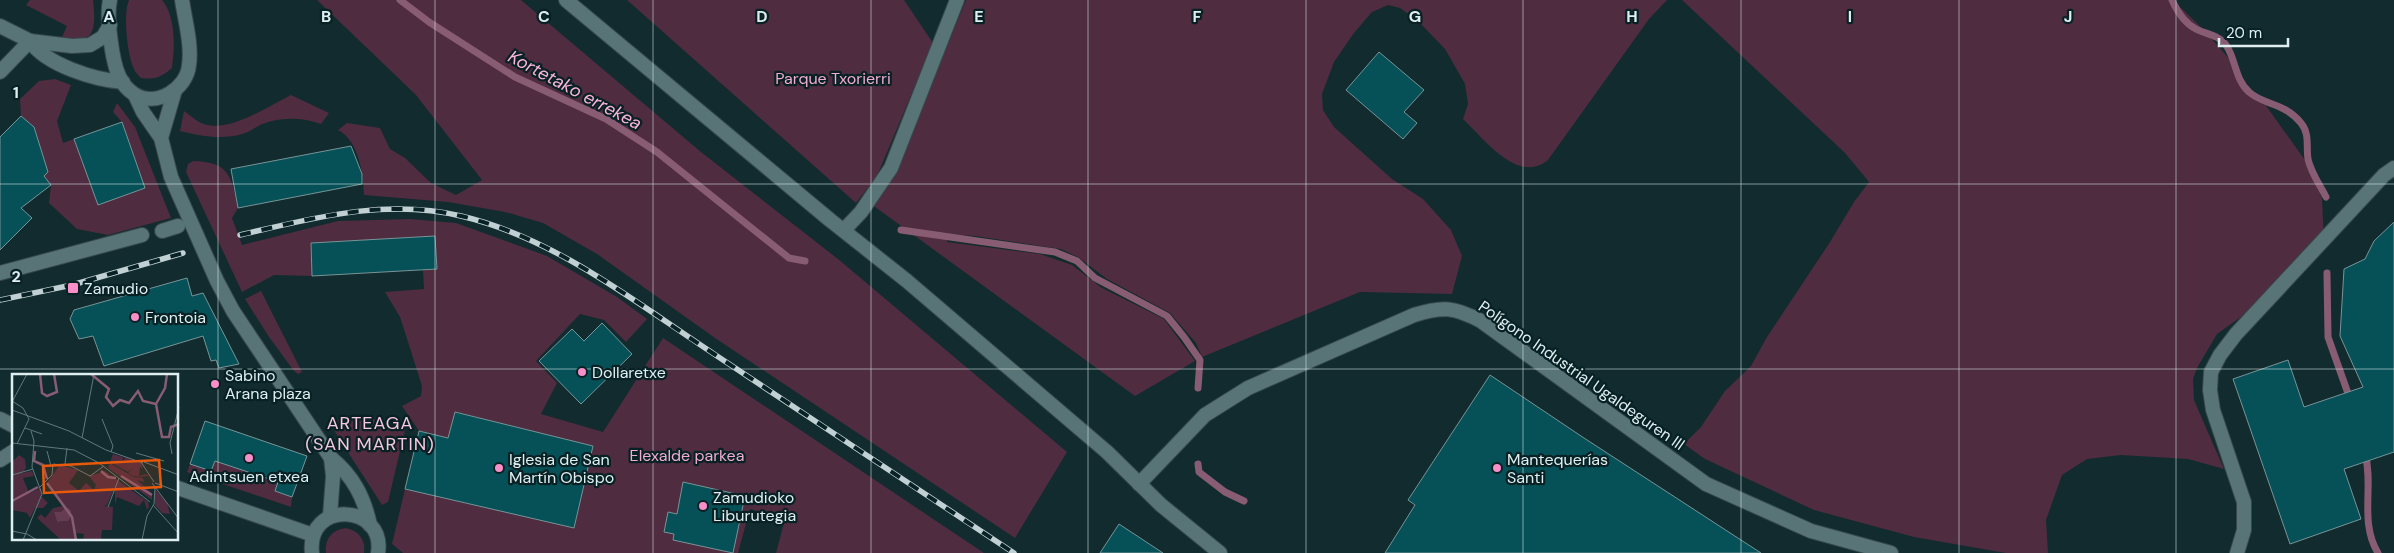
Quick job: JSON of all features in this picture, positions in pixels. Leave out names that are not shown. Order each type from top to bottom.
[{"type":"street","points":[[110,0],[110,25],[116,67],[122,82],[136,95],[144,112],[161,138],[171,177],[230,305],[332,458],[352,477],[366,506],[370,525]]},
{"type":"street","points":[[161,138],[175,90],[187,75],[190,66],[182,0]]},
{"type":"street","points":[[566,0],[907,281],[1107,452],[1161,505],[1220,553]]},
{"type":"street","points":[[844,230],[861,212],[891,168],[957,0]]},
{"type":"street","points":[[30,42],[72,46],[90,45],[103,37],[110,25]]},
{"type":"street","points":[[0,26],[30,42],[40,52],[74,70],[105,81],[122,82]]},
{"type":"street","points":[[0,72],[30,42]]},
{"type":"street","points":[[136,95],[157,98],[175,90]]},
{"type":"street","points":[[2237,553],[2244,530],[2244,502],[2213,410],[2210,390],[2211,372],[2220,355],[2236,334],[2384,175],[2394,168]]},
{"type":"street","points":[[162,231],[178,226]]},
{"type":"street","points":[[0,273],[142,235]]},
{"type":"street","name":"Polígono Industrial Ugaldeguren III","points":[[1139,484],[1204,415],[1248,388],[1414,315],[1437,308],[1460,310],[1480,322],[1706,484],[1811,531],[1891,553]]},
{"type":"street","points":[[0,419],[12,425]]},
{"type":"street","points":[[0,460],[12,452]]},
{"type":"street","points":[[330,516],[333,476],[332,458]]},
{"type":"street","points":[[179,488],[313,535]]},
{"type":"street","points":[[312,553],[313,535],[318,527],[330,516],[354,515],[363,518],[377,536],[378,553]]},
{"type":"green space","points":[[30,0],[93,0],[94,18],[91,33],[88,38],[82,40],[62,37],[67,26],[26,5]]},
{"type":"green space","points":[[129,0],[162,0],[167,7],[172,24],[174,52],[172,68],[165,74],[150,79],[141,78],[135,71],[128,44],[126,24]]},
{"type":"green space","points":[[317,0],[521,0],[701,152],[838,259],[1067,452],[1015,538],[715,338],[597,254],[543,223],[505,212],[448,202],[364,195],[361,168],[355,150],[351,142],[338,130],[347,123],[380,128],[390,149],[405,158],[431,183],[456,195],[482,180],[416,95]]},
{"type":"green space","name":"Parque Txorierri","points":[[627,0],[904,0],[933,43],[877,176],[856,203]]},
{"type":"green space","points":[[966,0],[1667,0],[1649,19],[1548,160],[1537,166],[1525,167],[1513,163],[1491,147],[1463,119],[1468,104],[1465,84],[1445,49],[1417,20],[1400,8],[1388,5],[1372,12],[1354,33],[1334,62],[1322,94],[1323,110],[1334,127],[1392,179],[1423,199],[1451,230],[1462,256],[1452,294],[1360,292],[1202,357],[1196,343],[1170,313],[1107,279],[1078,257],[1061,249],[975,236],[947,234],[947,242],[1040,254],[1072,265],[1102,288],[1164,319],[1195,361],[1135,396],[871,204],[896,170]]},
{"type":"green space","points":[[1682,0],[2170,0],[2177,14],[2191,29],[2211,38],[2231,61],[2241,87],[2248,94],[2262,100],[2307,163],[2322,198],[2324,243],[2252,309],[2217,334],[2197,368],[2193,379],[2194,400],[2224,469],[2188,459],[2121,455],[2087,459],[2062,475],[2046,520],[2048,553],[2006,553],[1914,537],[1814,510],[1705,459],[1684,444],[1701,427],[1725,391],[1751,366],[1767,337],[1854,202],[1869,182],[1845,153]]},
{"type":"green space","points":[[2177,4],[2204,30],[2187,19]]},
{"type":"green space","points":[[55,79],[71,85],[57,121],[63,143],[74,139],[98,205],[145,188],[122,122],[113,112],[117,103],[135,127],[171,218],[108,235],[77,229],[49,203],[51,185],[44,176],[48,172],[34,127],[21,116],[20,99],[39,81]]},
{"type":"green space","points":[[291,95],[329,113],[321,124],[298,119],[282,119],[267,122],[249,132],[227,137],[203,136],[180,131],[184,111],[204,124],[214,126],[225,125],[249,117]]},
{"type":"green space","name":"Elexalde parkea","points":[[193,161],[215,164],[227,173],[233,187],[238,208],[232,218],[242,245],[338,221],[410,219],[456,223],[547,256],[617,297],[647,319],[626,342],[604,320],[580,314],[536,361],[557,383],[541,414],[603,432],[663,338],[984,553],[776,553],[785,519],[750,509],[738,553],[403,553],[392,544],[405,489],[574,528],[593,446],[456,412],[448,438],[419,431],[402,406],[421,396],[422,386],[400,317],[385,292],[424,289],[423,270],[437,269],[435,236],[311,243],[312,276],[274,275],[242,292],[186,172],[188,164]]},
{"type":"green space","points":[[261,291],[302,372],[298,374],[269,337],[245,299]]},
{"type":"green space","points":[[341,416],[364,416],[405,430],[388,502],[382,505],[335,432],[334,425]]},
{"type":"green space","points":[[215,461],[278,482],[275,491],[292,497],[291,507],[187,472],[190,464],[211,471]]},
{"type":"green space","points":[[346,528],[355,531],[361,537],[364,544],[364,553],[326,553],[326,543],[330,536]]},
{"type":"building","points":[[1379,52],[1424,90],[1404,112],[1417,123],[1403,139],[1346,90]]},
{"type":"building","points":[[21,116],[34,127],[48,172],[44,176],[51,185],[21,208],[32,218],[0,250],[0,137]]},
{"type":"building","points":[[122,122],[145,188],[98,205],[74,139]]},
{"type":"building","points":[[351,146],[362,174],[362,184],[238,208],[231,169]]},
{"type":"building","points":[[2394,222],[2394,452],[2344,469],[2361,519],[2290,544],[2233,379],[2288,360],[2304,407],[2363,387],[2340,336],[2344,269],[2365,259],[2374,241]]},
{"type":"building","points":[[435,236],[437,269],[312,276],[311,243]]},
{"type":"building","name":"Frontoia","points":[[187,278],[192,296],[203,293],[239,364],[219,368],[216,360],[211,361],[203,336],[104,366],[93,336],[79,339],[70,319],[74,310]]},
{"type":"building","name":"Dollaretxe","points":[[602,323],[632,354],[581,404],[539,361],[572,329],[584,341]]},
{"type":"building","points":[[1490,375],[1761,553],[1385,553],[1415,505],[1408,500]]},
{"type":"building","name":"Iglesia de San Martín Obispo","points":[[455,412],[593,446],[574,528],[405,489],[419,431],[448,438]]},
{"type":"building","name":"Adintsuen etxea","points":[[205,421],[307,456],[292,497],[275,491],[278,482],[215,461],[211,471],[190,464]]},
{"type":"building","points":[[683,482],[745,496],[733,553],[673,540],[674,534],[664,532],[668,512],[677,514]]},
{"type":"building","points":[[1119,524],[1163,553],[1100,553]]},
{"type":"waterway","name":"Kortetako errekea","points":[[400,0],[429,22],[515,77],[606,119],[657,152],[789,258],[805,261]]},
{"type":"waterway","points":[[2172,0],[2184,20],[2196,29],[2220,39],[2226,45],[2238,76],[2249,92],[2288,111],[2301,123],[2307,136],[2309,164],[2326,197]]},
{"type":"waterway","name":"Kortetako errekea","points":[[901,230],[1055,252],[1077,261],[1095,278],[1167,316],[1200,360],[1198,388]]},
{"type":"waterway","points":[[2327,273],[2328,337],[2350,399]]},
{"type":"waterway","points":[[2365,453],[2368,478],[2369,529],[2378,553]]},
{"type":"waterway","name":"Kortetako errekea","points":[[1198,464],[1199,472],[1225,492],[1244,501]]},
{"type":"railway","points":[[240,235],[350,212],[405,209],[461,216],[496,226],[562,256],[624,293],[1014,553]]},
{"type":"railway","points":[[0,300],[72,285],[183,253]]},
{"type":"place","name":"Zamudio","points":[[73,288]]},
{"type":"place","name":"Frontoia","points":[[135,317]]},
{"type":"place","name":"Dollaretxe","points":[[582,372]]},
{"type":"place","name":"Sabino Arana plaza","points":[[215,384]]},
{"type":"place","name":"Adintsuen etxea","points":[[249,458]]},
{"type":"place","name":"Iglesia de San Martín Obispo","points":[[499,468]]},
{"type":"place","name":"Mantequerías Santi","points":[[1497,468]]},
{"type":"place","name":"Zamudioko Liburutegia","points":[[703,506]]},
{"type":"district","name":"ARTEAGA (SAN MARTIN)","points":[[370,433]]}]
